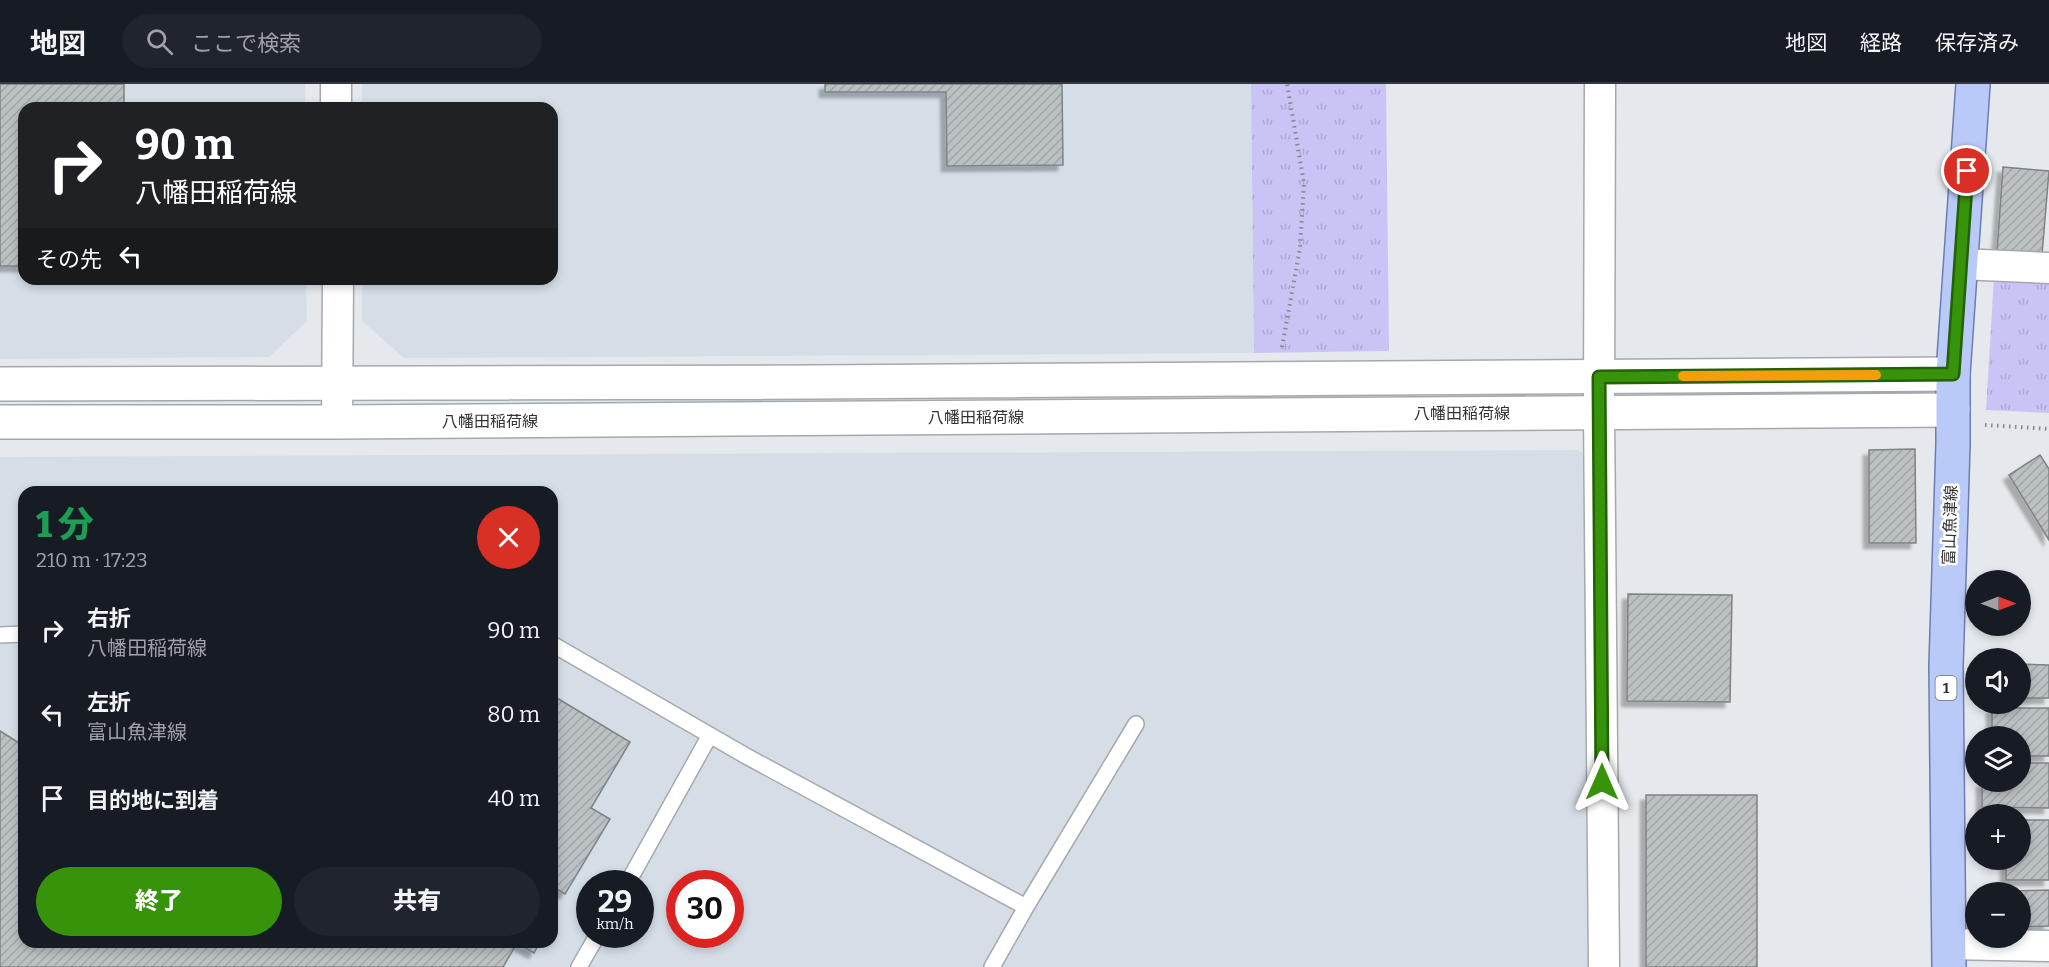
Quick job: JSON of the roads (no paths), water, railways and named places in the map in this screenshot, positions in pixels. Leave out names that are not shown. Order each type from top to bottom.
[{"type":"main road","name":"富山魚津線","points":[[1949,956],[1946,666],[1953,374],[1973,84]]},
{"type":"main road","points":[[0,384],[1953,374]]},
{"type":"main road","name":"八幡田稲荷線","points":[[0,422],[337,422],[1953,410]]},
{"type":"street","points":[[336,84],[336,102]]},
{"type":"street","points":[[1600,84],[1599,412],[1604,967]]},
{"type":"street","points":[[1960,264],[2049,268]]},
{"type":"street","points":[[337,422],[338,285]]},
{"type":"street","points":[[1949,956],[2049,946]]},
{"type":"lane","points":[[0,635],[18,634]]},
{"type":"lane","points":[[558,647],[710,735],[1026,907]]},
{"type":"lane","points":[[992,967],[1136,724]]},
{"type":"lane","points":[[635,870],[710,735]]},
{"type":"lane","points":[[579,967],[590,948]]}]
